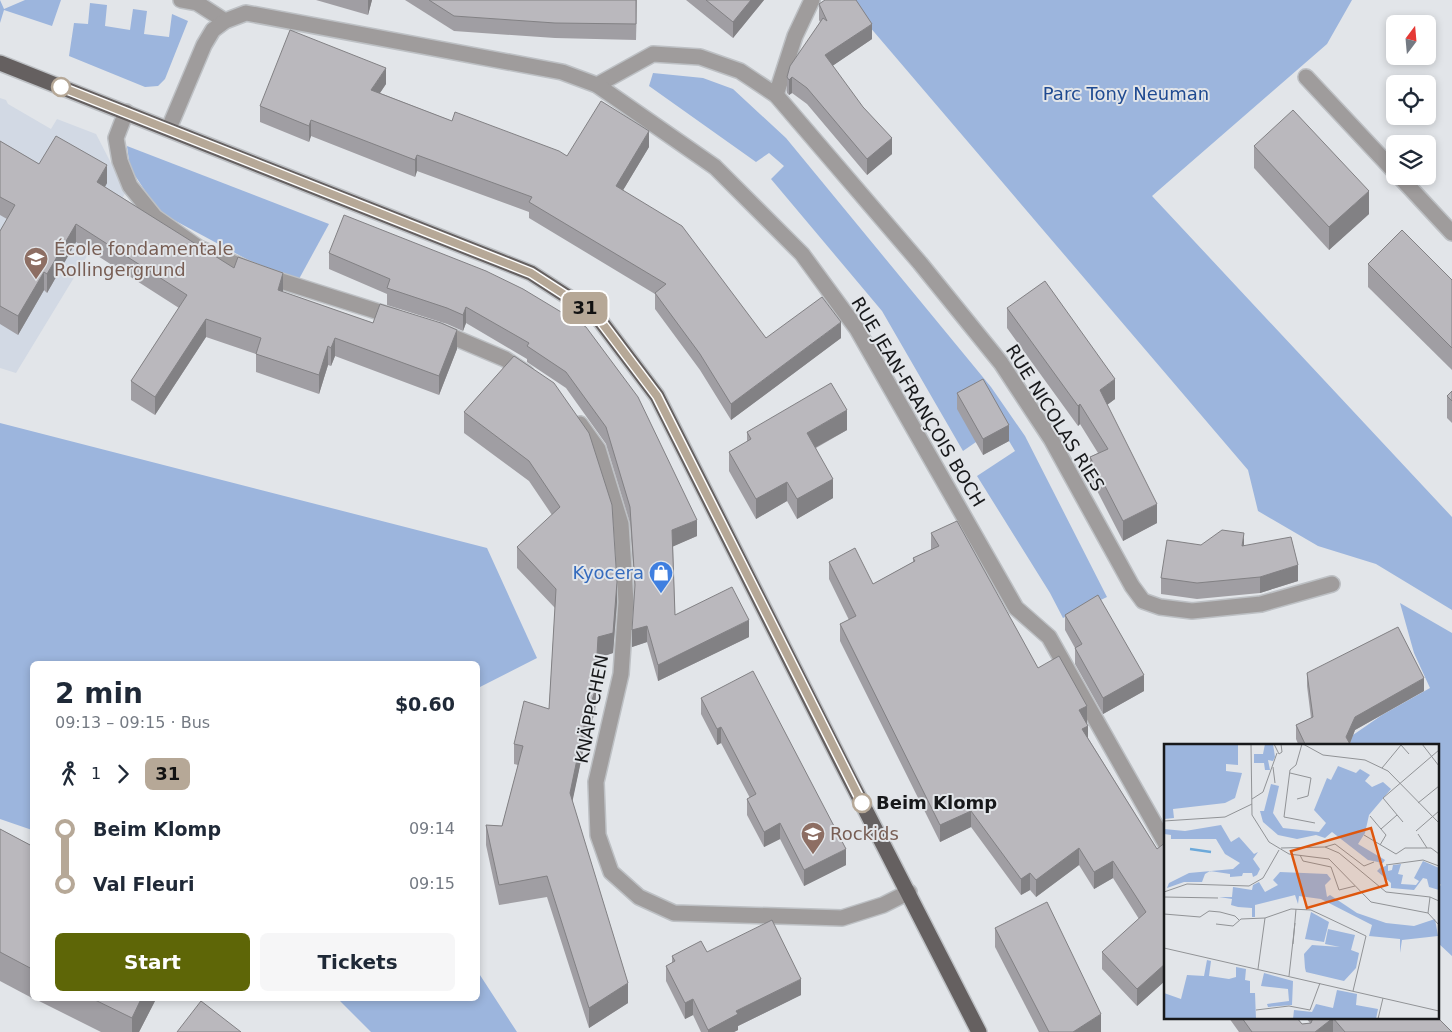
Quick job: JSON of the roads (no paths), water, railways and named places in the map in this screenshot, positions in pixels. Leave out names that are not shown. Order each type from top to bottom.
[{"type":"main road","points":[[0,63],[531,273],[596,315],[657,396],[840,761],[979,1032]]},
{"type":"street","points":[[180,0],[197,3],[225,21]]},
{"type":"street","points":[[776,96],[796,36],[812,0]]},
{"type":"street","name":"RUE JEAN-FRANÇOIS BOCH","points":[[168,128],[204,45],[214,30],[225,21],[246,13],[562,72],[597,85],[715,167],[802,254],[857,329],[1016,608],[1049,637],[1164,840]]},
{"type":"street","name":"RUE NICOLAS RIES","points":[[597,85],[653,54],[662,54],[700,57],[740,70],[776,96],[920,263],[1002,363],[1051,439],[1132,586],[1143,601],[1160,607],[1192,611],[1261,604],[1332,584]]},
{"type":"street","points":[[1306,77],[1386,162]]},
{"type":"street","points":[[126,112],[116,138],[120,161],[130,186],[155,217],[199,248],[259,274],[407,321]]},
{"type":"street","points":[[1407,185],[1452,233]]},
{"type":"street","points":[[426,327],[505,359],[537,380]]},
{"type":"street","name":"KNÄPPCHEN","points":[[571,411],[598,449],[621,524],[626,602],[621,674],[596,782],[598,835],[611,872],[639,897],[674,913],[842,918],[883,906],[908,892]]},
{"type":"place","name":"École fondamentale Rollingergrund","points":[[36,280]]},
{"type":"place","name":"Kyocera","points":[[661,594]]},
{"type":"place","name":"Beim Klomp","points":[[862,803]]},
{"type":"place","name":"Rockids","points":[[813,855]]},
{"type":"park label","name":"Parc Tony Neuman","points":[[1126,94]]}]
